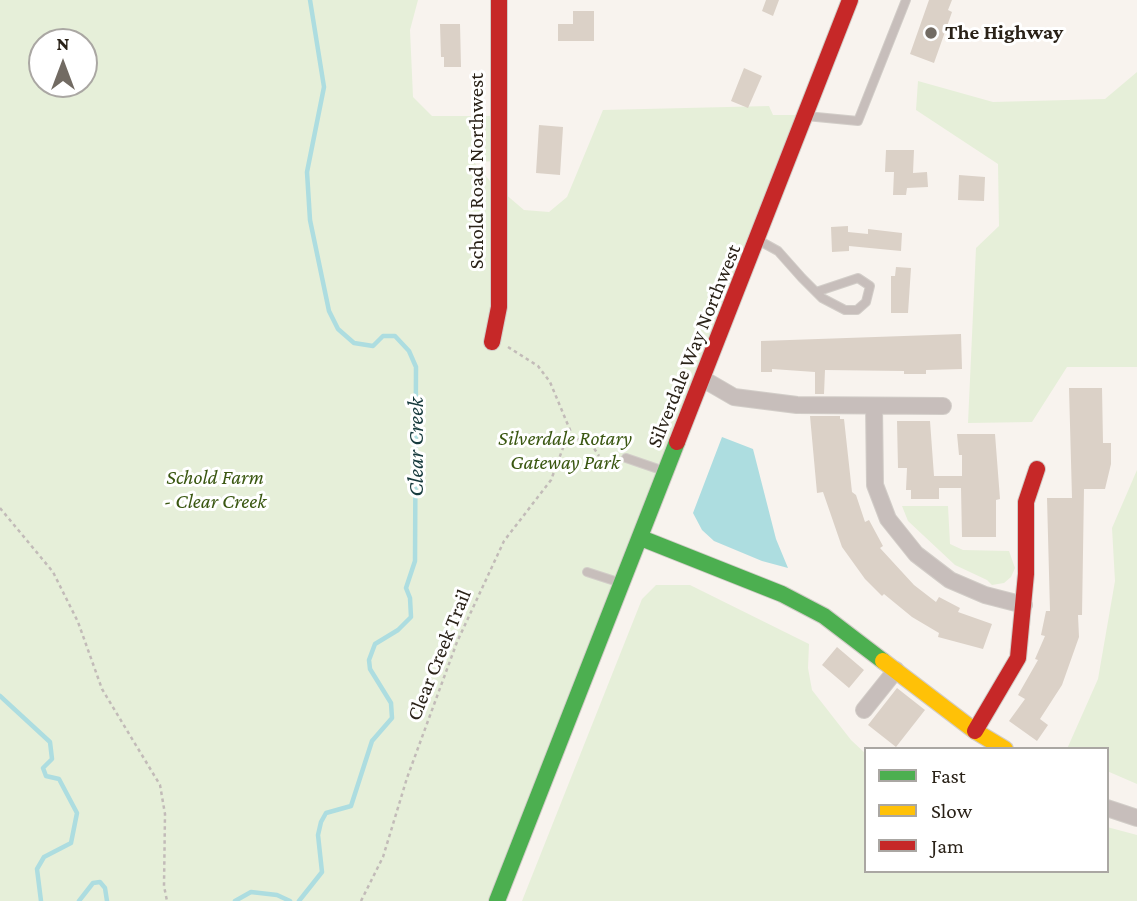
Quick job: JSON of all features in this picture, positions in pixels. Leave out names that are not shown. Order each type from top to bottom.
[{"type":"street","name":"Schold Road Northwest","points":[[492,342],[499,307],[499,0]]},
{"type":"street","name":"Silverdale Way Northwest","points":[[498,901],[850,0]]},
{"type":"street","points":[[703,379],[734,397],[797,405],[943,406]]},
{"type":"street","points":[[874,406],[874,485],[888,519],[916,554],[950,580],[985,595],[1024,605]]},
{"type":"street","points":[[975,731],[1018,658],[1024,605],[1026,502],[1037,468]]},
{"type":"street","points":[[641,538],[782,594],[824,616],[975,731],[1002,747]]},
{"type":"street","points":[[864,710],[896,670]]},
{"type":"street","points":[[1109,809],[1137,818]]},
{"type":"lane","points":[[805,115],[858,121],[906,0]]},
{"type":"lane","points":[[758,240],[778,251],[816,292],[845,310],[857,310],[866,302],[870,286],[858,278],[816,292]]},
{"type":"lane","points":[[626,458],[666,472]]},
{"type":"lane","points":[[587,572],[622,584]]},
{"type":"path","points":[[492,342],[519,353],[538,366],[550,382],[572,437],[592,445],[599,456]]},
{"type":"path","name":"Clear Creek Trail","points":[[361,901],[383,857],[407,778],[457,642],[504,541],[551,480],[566,440],[572,437]]},
{"type":"path","points":[[0,508],[40,552],[53,572],[78,622],[102,689],[160,785],[165,814],[167,900]]},
{"type":"green space","name":"Schold Farm - Clear Creek","points":[[0,0],[418,0],[410,30],[413,97],[432,116],[498,116],[498,161],[474,162],[490,181],[524,210],[549,212],[567,197],[603,110],[769,106],[773,115],[805,115],[497,901],[0,901]]},
{"type":"green space","points":[[1137,72],[1137,367],[1067,367],[1032,422],[968,423],[976,248],[999,226],[998,164],[916,110],[918,81],[993,102],[1105,99]]},
{"type":"green space","points":[[1137,470],[1137,784],[1109,772],[1109,747],[1068,747],[1098,679],[1115,581],[1112,528]]},
{"type":"green space","points":[[902,506],[948,506],[950,544],[963,550],[1009,551],[1015,568],[1011,577],[1004,583],[992,585],[955,565],[908,521]]},
{"type":"green space","points":[[656,585],[690,585],[809,644],[808,668],[812,690],[851,740],[864,752],[864,873],[1109,873],[1109,828],[1137,835],[1137,901],[522,901],[642,599]]},
{"type":"water","points":[[722,437],[753,449],[776,539],[788,568],[762,561],[714,541],[702,530],[693,513]]},
{"type":"building","points":[[766,0],[779,0],[773,16],[762,11]]},
{"type":"building","name":"The Highway","points":[[929,0],[952,0],[948,10],[952,12],[934,63],[910,54]]},
{"type":"building","points":[[573,11],[594,11],[594,41],[558,41],[558,24],[573,24]]},
{"type":"building","points":[[440,24],[460,24],[461,67],[444,67]]},
{"type":"building","points":[[744,68],[762,76],[748,108],[731,101]]},
{"type":"building","points":[[539,125],[563,127],[560,175],[536,173]]},
{"type":"building","points":[[886,150],[914,150],[913,173],[927,172],[928,187],[907,188],[906,195],[893,195],[894,172],[885,172]]},
{"type":"building","points":[[959,175],[985,177],[984,201],[958,200]]},
{"type":"building","points":[[848,226],[848,232],[868,234],[868,229],[902,233],[901,251],[849,246],[849,251],[832,252],[831,227]]},
{"type":"building","points":[[896,267],[911,268],[908,313],[891,313],[891,276],[895,276]]},
{"type":"building","points":[[961,334],[962,369],[926,370],[926,374],[904,374],[904,371],[825,370],[824,394],[815,394],[815,372],[772,369],[772,372],[761,372],[761,341]]},
{"type":"building","points":[[1069,388],[1102,388],[1103,443],[1111,443],[1111,464],[1105,489],[1084,489],[1082,615],[1078,615],[1079,637],[1062,685],[1040,719],[1048,725],[1037,741],[1009,721],[1025,699],[1018,695],[1038,660],[1035,659],[1045,636],[1041,635],[1046,611],[1050,611],[1047,498],[1072,498]]},
{"type":"building","points":[[810,416],[840,416],[840,419],[844,419],[852,492],[856,495],[865,522],[869,520],[883,546],[880,548],[914,585],[936,602],[939,597],[960,608],[958,612],[992,624],[983,649],[938,637],[939,633],[912,617],[884,594],[882,596],[865,579],[842,547],[823,492],[817,493]]},
{"type":"building","points":[[897,421],[930,421],[934,476],[962,476],[962,455],[959,455],[957,434],[995,434],[1000,499],[996,500],[996,537],[962,537],[961,488],[939,488],[939,499],[911,499],[911,490],[906,490],[907,468],[898,468]]},
{"type":"building","points":[[837,647],[864,670],[849,688],[822,665]]},
{"type":"building","points":[[897,688],[925,710],[896,747],[868,725]]},
{"type":"waterway","name":"Clear Creek","points":[[299,901],[322,872],[318,835],[321,822],[326,813],[351,806],[372,741],[392,718],[391,703],[370,669],[369,660],[375,644],[398,630],[411,617],[410,598],[406,588],[415,561],[416,367],[409,351],[395,336],[383,336],[373,346],[354,343],[338,329],[329,311],[310,220],[307,172],[324,87],[310,0]]},
{"type":"waterway","points":[[0,696],[50,742],[52,759],[43,768],[46,776],[59,779],[77,813],[71,843],[44,857],[37,869],[41,901]]},
{"type":"waterway","points":[[79,901],[93,883],[100,882],[105,888],[107,901]]},
{"type":"waterway","name":"Clear Creek","points":[[235,901],[251,892],[277,895],[290,901]]},
{"type":"traffic: fast","points":[[497,901],[677,442]]},
{"type":"traffic: fast","points":[[641,538],[782,594],[824,616],[883,661]]},
{"type":"traffic: slow","points":[[883,661],[975,731],[1002,747]]},
{"type":"traffic: jam","points":[[492,342],[499,307],[499,0]]},
{"type":"traffic: jam","points":[[677,442],[850,0]]},
{"type":"traffic: jam","points":[[975,731],[1018,658],[1026,574],[1026,502],[1037,469]]},
{"type":"place","name":"The Highway","points":[[931,33]]},
{"type":"park label","name":"Silverdale Rotary Gateway Park","points":[[565,451]]}]
